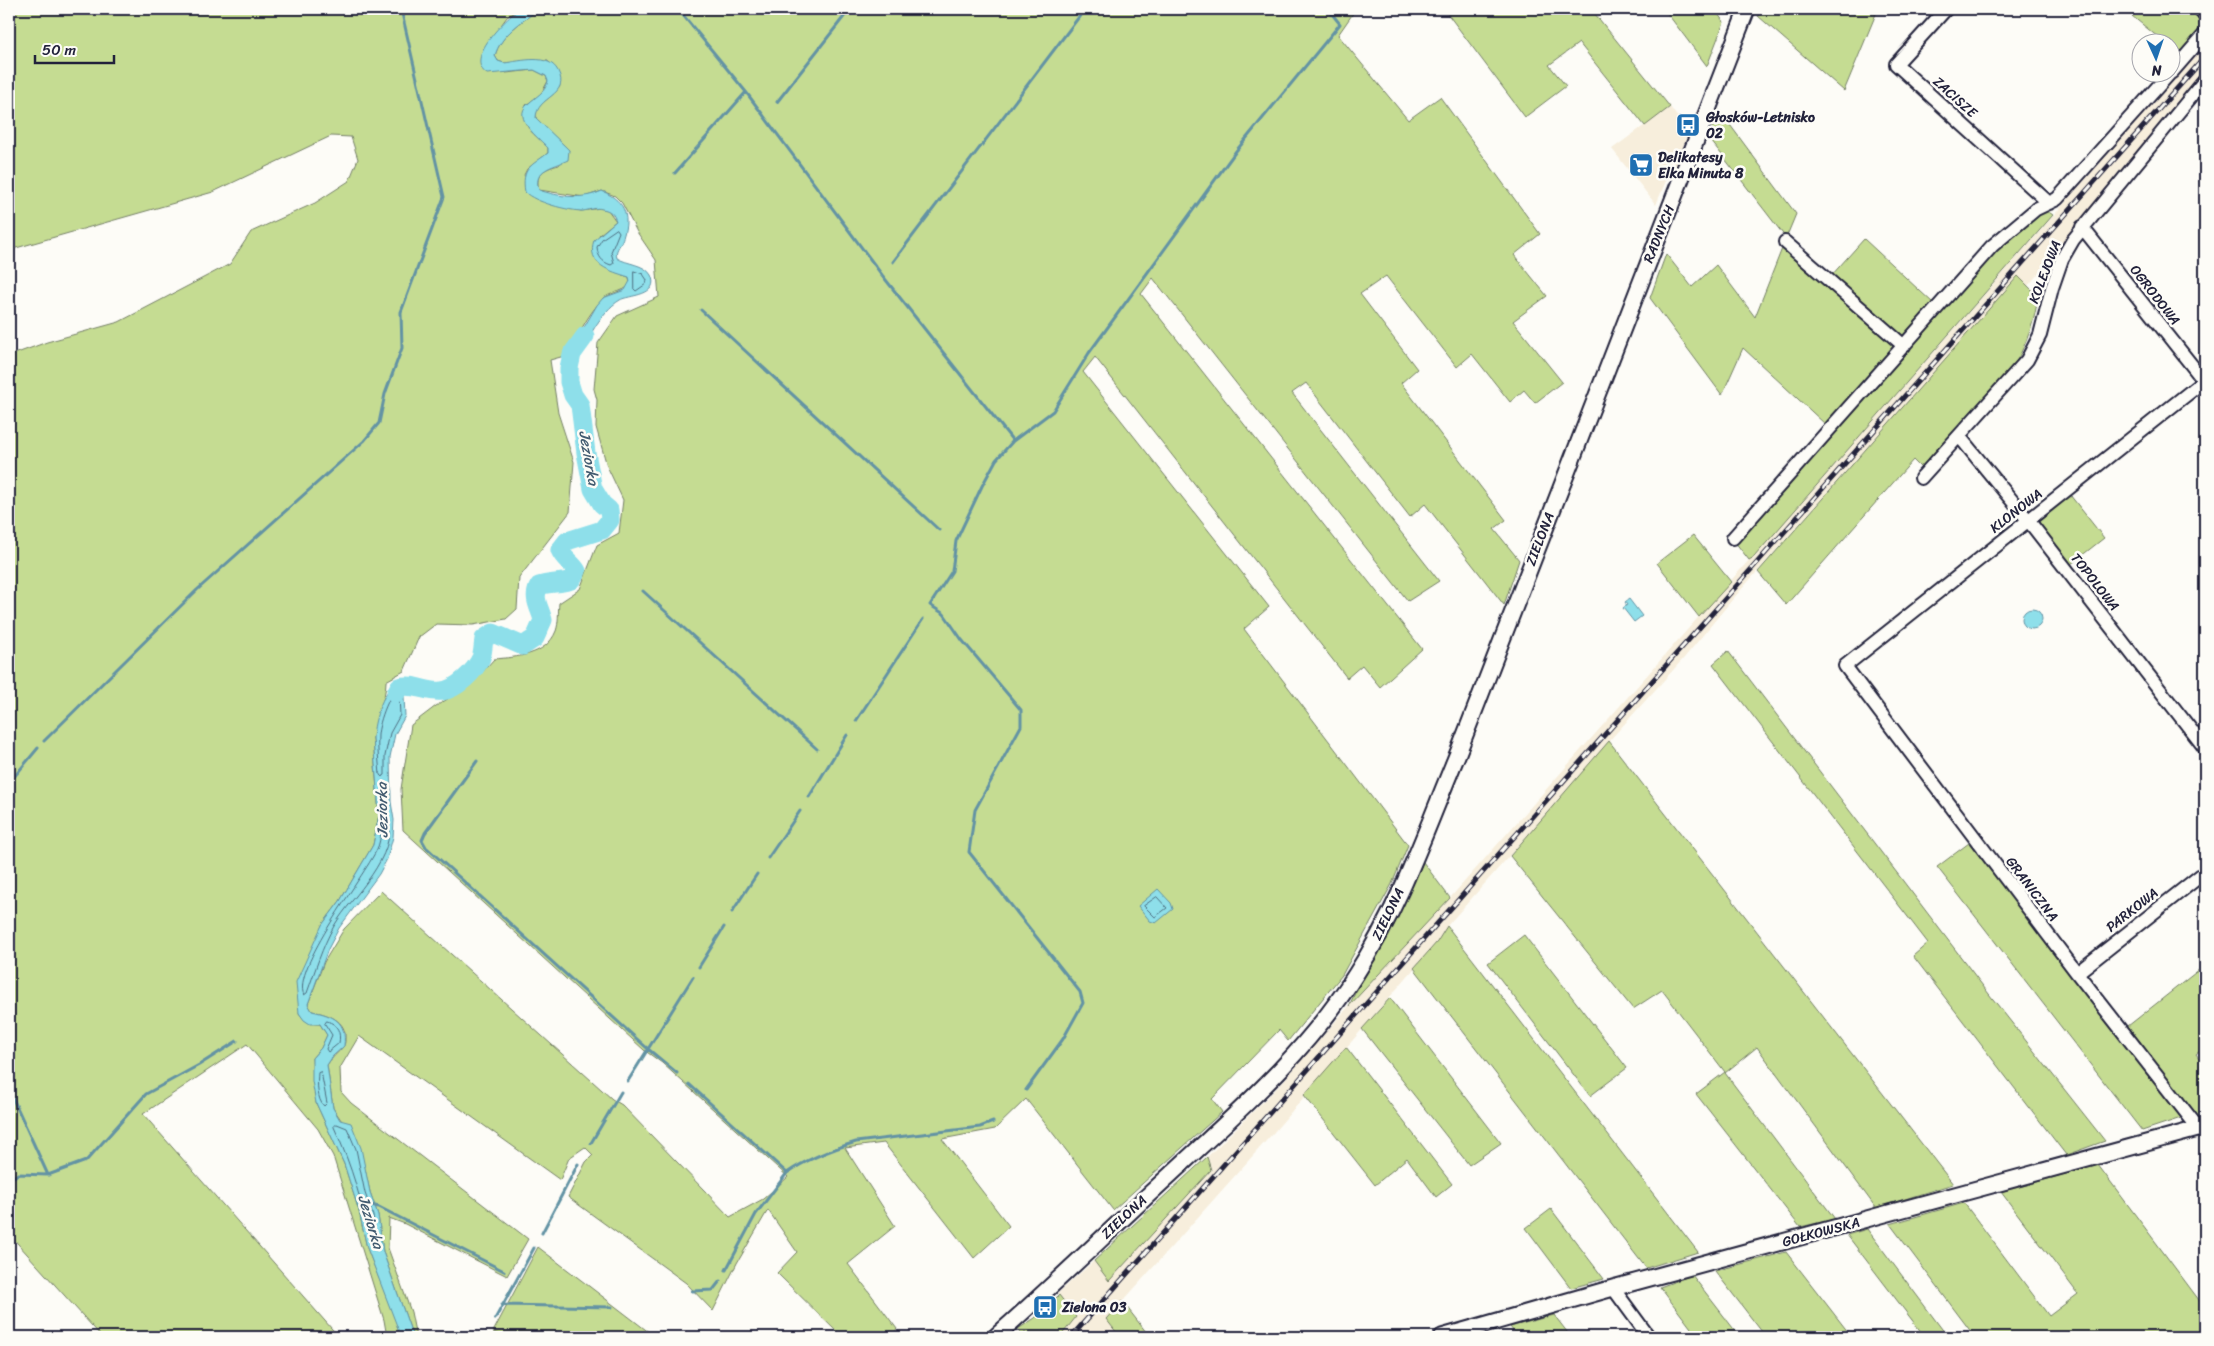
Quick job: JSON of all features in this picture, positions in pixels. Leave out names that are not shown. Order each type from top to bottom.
[{"type":"street","name":"RADNYCH","points":[[1604,375],[1747,9]]},
{"type":"street","name":"ZACISZE","points":[[1946,9],[1896,64],[2049,203]]},
{"type":"street","points":[[2200,9],[2205,15]]},
{"type":"street","points":[[2182,60],[2205,34]]},
{"type":"street","name":"KOLEJOWA","points":[[1921,478],[2027,360],[2040,335],[2062,259],[2082,227],[2205,80]]},
{"type":"street","points":[[1733,538],[1992,246],[2036,209],[2057,199],[2162,82]]},
{"type":"street","name":"OGRODOWA","points":[[2082,227],[2205,381]]},
{"type":"street","points":[[1785,242],[1904,346]]},
{"type":"street","name":"ZIELONA","points":[[995,1337],[1262,1089],[1309,1040],[1356,975],[1382,928],[1454,762],[1604,375]]},
{"type":"street","name":"KLONOWA","points":[[1845,666],[2205,381]]},
{"type":"street","name":"TOPOLOWA","points":[[1959,436],[2028,520],[2205,748]]},
{"type":"street","name":"GRANICZNA","points":[[1845,666],[2077,973],[2202,1128]]},
{"type":"street","name":"PARKOWA","points":[[2077,973],[2205,872]]},
{"type":"street","name":"GOŁKOWSKA","points":[[1442,1337],[1613,1288],[2202,1128]]},
{"type":"street","points":[[1613,1288],[1649,1337]]},
{"type":"shaded area","points":[[2205,43],[2205,74],[2028,286],[2018,277],[1447,926],[1437,942],[1274,1132],[1107,1319],[1118,1333],[1110,1337],[1060,1337],[1076,1317],[1057,1294],[1094,1261],[1109,1280],[1211,1170],[1207,1157],[1279,1086],[1349,1006],[1450,898],[1749,560],[1754,557],[2171,82],[2182,82],[2182,69]]},
{"type":"shaded area","points":[[1670,107],[1685,127],[1683,133],[1686,139],[1682,150],[1678,149],[1677,152],[1681,153],[1676,167],[1672,166],[1656,205],[1612,149]]},
{"type":"green space","points":[[9,9],[520,9],[507,17],[486,46],[506,73],[534,70],[546,76],[548,81],[541,94],[526,105],[525,114],[527,126],[548,148],[548,153],[527,169],[524,175],[538,200],[581,211],[600,208],[608,210],[616,221],[599,235],[622,275],[629,277],[630,285],[605,297],[597,306],[583,326],[568,355],[550,360],[558,413],[574,462],[570,512],[519,578],[517,609],[506,619],[473,625],[436,624],[419,637],[404,671],[386,681],[386,688],[373,738],[379,815],[373,845],[340,901],[322,925],[299,1013],[308,1021],[320,1024],[327,1035],[321,1048],[312,1058],[316,1103],[344,1164],[359,1211],[367,1248],[398,1326],[400,1337],[387,1337],[384,1320],[333,1156],[318,1129],[247,1044],[143,1114],[339,1337],[102,1337],[9,1234],[9,356],[47,342],[119,322],[230,264],[251,232],[315,203],[349,181],[358,159],[351,137],[331,136],[213,192],[9,250]]},
{"type":"green space","points":[[539,9],[1356,9],[1338,35],[1408,120],[1440,97],[1540,234],[1514,255],[1547,296],[1513,321],[1562,382],[1535,403],[1524,390],[1510,402],[1472,354],[1457,367],[1386,276],[1360,294],[1417,369],[1401,383],[1506,520],[1494,529],[1519,560],[1504,605],[1425,504],[1410,517],[1306,383],[1292,393],[1439,581],[1408,601],[1153,278],[1141,294],[1422,649],[1380,687],[1362,665],[1347,678],[1095,357],[1083,372],[1269,607],[1244,629],[1408,845],[1392,884],[1342,975],[1288,1041],[1279,1030],[1212,1099],[1222,1112],[1113,1210],[1026,1099],[995,1129],[942,1139],[1009,1226],[974,1258],[884,1143],[845,1148],[895,1226],[848,1264],[897,1329],[890,1337],[842,1337],[777,1273],[797,1252],[768,1210],[737,1263],[713,1311],[686,1283],[568,1197],[586,1162],[593,1155],[585,1147],[569,1158],[560,1180],[359,1036],[340,1068],[341,1092],[351,1103],[528,1239],[507,1276],[405,1224],[389,1218],[388,1248],[411,1312],[416,1337],[413,1337],[383,1252],[378,1215],[370,1192],[360,1148],[333,1108],[327,1065],[344,1046],[345,1032],[335,1019],[312,1011],[308,1004],[324,962],[344,929],[381,891],[612,1099],[622,1105],[730,1217],[763,1199],[788,1177],[662,1063],[644,1050],[403,830],[401,789],[411,725],[436,706],[471,685],[494,659],[530,654],[545,646],[556,631],[559,603],[580,589],[597,545],[619,533],[623,500],[607,466],[596,427],[597,400],[594,389],[598,343],[617,316],[659,297],[656,260],[637,232],[622,203],[615,196],[602,191],[584,197],[539,190],[538,179],[542,172],[559,165],[569,150],[536,119],[536,110],[560,86],[548,61],[504,63],[498,61],[495,56],[507,35]]},
{"type":"green space","points":[[1444,9],[1591,9],[1670,107],[1645,126],[1579,43],[1549,65],[1566,86],[1525,117]]},
{"type":"green space","points":[[1664,9],[1714,9],[1724,22],[1707,66]]},
{"type":"green space","points":[[1761,9],[1878,9],[1844,91],[1758,16]]},
{"type":"green space","points":[[2139,9],[2190,9],[2204,26],[2182,51],[2182,32],[2152,32],[2132,16]]},
{"type":"green space","points":[[1719,110],[1796,214],[1786,238],[1708,137]]},
{"type":"green space","points":[[2046,210],[2053,215],[1754,557],[1749,560],[1735,542],[2017,227]]},
{"type":"green space","points":[[1864,239],[1933,303],[1902,339],[1831,276]]},
{"type":"green space","points":[[1783,246],[1895,346],[1825,424],[1743,348],[1722,395],[1650,298],[1666,254],[1692,287],[1716,265],[1755,317]]},
{"type":"green space","points":[[2018,276],[2038,296],[2030,331],[2015,364],[1922,469],[1913,460],[1786,605],[1758,572]]},
{"type":"green space","points":[[2070,495],[2104,538],[2071,564],[2037,522]]},
{"type":"green space","points":[[1693,535],[1731,582],[1699,617],[1657,563]]},
{"type":"green space","points":[[1728,651],[1989,994],[2105,1141],[2066,1155],[1913,956],[1928,943],[1713,664]]},
{"type":"green space","points":[[1609,741],[1953,1184],[1876,1208],[1757,1047],[1725,1073],[1835,1219],[1800,1227],[1696,1094],[1725,1072],[1662,990],[1633,1009],[1510,856]]},
{"type":"green space","points":[[1969,843],[2184,1117],[2142,1131],[1937,867]]},
{"type":"green space","points":[[1423,862],[1450,898],[1349,1006],[1389,936]]},
{"type":"green space","points":[[1447,926],[1698,1252],[1646,1268],[1414,968],[1437,942]]},
{"type":"green space","points":[[1524,935],[1627,1068],[1590,1096],[1488,963]]},
{"type":"green space","points":[[2205,965],[2205,1047],[2196,1054],[2205,1066],[2205,1117],[2199,1119],[2128,1026]]},
{"type":"green space","points":[[1390,998],[1501,1143],[1469,1165],[1362,1029]]},
{"type":"green space","points":[[1346,1047],[1452,1184],[1436,1197],[1407,1158],[1375,1185],[1304,1095]]},
{"type":"green space","points":[[1207,1157],[1211,1170],[1109,1281],[1094,1261]]},
{"type":"green space","points":[[2098,1165],[2205,1308],[2205,1337],[1975,1337],[1890,1224],[1964,1203],[2049,1316],[2078,1294],[2001,1192]]},
{"type":"green space","points":[[1551,1209],[1604,1279],[1571,1288],[1526,1228]]},
{"type":"green space","points":[[1867,1229],[1948,1337],[1925,1337],[1847,1235]]},
{"type":"green space","points":[[538,1247],[650,1333],[594,1337],[505,1337],[493,1332]]},
{"type":"green space","points":[[1786,1252],[1852,1337],[1766,1337],[1715,1271]]},
{"type":"green space","points":[[1692,1275],[1740,1337],[1696,1337],[1660,1287]]},
{"type":"green space","points":[[1059,1295],[1076,1317],[1060,1337],[1025,1337],[1028,1335],[1025,1332],[1022,1335],[1018,1329],[1035,1318]]},
{"type":"green space","points":[[1122,1301],[1150,1337],[1110,1337],[1117,1333],[1106,1319]]},
{"type":"green space","points":[[1554,1315],[1571,1337],[1518,1337],[1510,1327]]},
{"type":"water","points":[[520,9],[539,9],[507,35],[495,56],[498,61],[504,63],[541,60],[554,65],[561,79],[560,86],[541,105],[537,111],[536,118],[569,150],[568,160],[541,173],[538,183],[539,190],[571,196],[587,196],[602,191],[617,200],[625,212],[626,226],[616,256],[648,271],[653,282],[648,291],[620,300],[606,312],[595,327],[577,360],[568,355],[597,305],[603,298],[625,290],[630,281],[629,277],[601,266],[593,255],[594,240],[616,221],[611,213],[600,208],[577,211],[561,208],[536,199],[525,192],[526,173],[532,165],[548,153],[548,148],[525,122],[524,110],[547,85],[548,81],[546,76],[534,70],[487,74],[481,67],[480,59],[489,39]]},
{"type":"water","points":[[1629,599],[1642,616],[1634,622],[1623,608],[1627,605],[1625,602]]},
{"type":"water","points":[[2032,609],[2039,612],[2042,619],[2039,626],[2032,629],[2025,626],[2022,619],[2025,612]]},
{"type":"water","points":[[401,679],[418,679],[416,692],[408,692],[404,696],[405,716],[395,734],[390,757],[391,802],[394,820],[393,837],[387,859],[379,874],[339,928],[328,949],[308,1004],[312,1011],[327,1015],[337,1021],[343,1031],[344,1046],[333,1056],[327,1065],[333,1108],[340,1120],[351,1123],[361,1148],[370,1192],[378,1215],[383,1252],[413,1337],[400,1337],[367,1248],[359,1211],[344,1164],[316,1103],[312,1081],[312,1058],[321,1048],[327,1035],[320,1024],[310,1024],[299,1013],[296,982],[322,925],[340,901],[373,845],[379,815],[374,730],[384,697],[389,689]]},
{"type":"water","points":[[1158,889],[1171,903],[1173,909],[1156,923],[1150,921],[1138,906]]},
{"type":"waterway","points":[[44,741],[197,590],[364,441],[379,423],[385,394],[402,348],[401,312],[444,197],[401,9]]},
{"type":"waterway","points":[[678,9],[746,92]]},
{"type":"waterway","points":[[777,102],[850,9]]},
{"type":"waterway","points":[[893,262],[1085,9]]},
{"type":"waterway","points":[[1013,441],[1053,411],[1089,353],[1236,151],[1340,24],[1328,9]]},
{"type":"waterway","points":[[675,173],[746,92],[882,275],[1013,441],[996,460],[982,486],[956,541],[952,571],[930,605],[944,614],[962,640],[1021,710],[1021,726],[975,810],[969,852],[1080,992],[1083,1003],[1063,1039],[1026,1090]]},
{"type":"waterway","points":[[701,310],[939,530]]},
{"type":"waterway","name":"Jeziorka","points":[[396,693],[399,687],[405,686],[431,691],[448,690],[454,687],[465,679],[478,663],[482,656],[484,639],[493,633],[523,646],[535,638],[543,620],[536,599],[539,586],[571,580],[577,571],[560,550],[567,541],[602,530],[610,520],[609,510],[602,504],[593,489],[580,405],[573,395],[569,382],[572,354],[585,336]]},
{"type":"waterway","points":[[643,591],[817,749]]},
{"type":"waterway","points":[[856,721],[923,619]]},
{"type":"waterway","points":[[809,797],[847,735]]},
{"type":"waterway","points":[[9,783],[38,748]]},
{"type":"waterway","points":[[477,761],[425,833],[422,840],[426,847],[648,1049],[677,1073]]},
{"type":"waterway","points":[[768,858],[800,811]]},
{"type":"waterway","points":[[732,912],[757,874]]},
{"type":"waterway","points":[[699,967],[724,927]]},
{"type":"waterway","points":[[628,1081],[693,977]]},
{"type":"waterway","points":[[9,1180],[18,1174],[48,1175],[86,1161],[146,1094],[199,1065],[237,1041]]},
{"type":"waterway","points":[[689,1084],[787,1173],[820,1155],[856,1142],[980,1127],[993,1122]]},
{"type":"waterway","points":[[9,1090],[48,1175]]},
{"type":"waterway","points":[[591,1143],[621,1092]]},
{"type":"waterway","points":[[542,1233],[578,1164]]},
{"type":"waterway","points":[[726,1270],[756,1214],[787,1173]]},
{"type":"waterway","points":[[371,1205],[379,1207],[504,1271]]},
{"type":"waterway","points":[[495,1319],[534,1248]]},
{"type":"waterway","points":[[692,1291],[713,1290],[720,1281]]},
{"type":"waterway","points":[[502,1305],[612,1307]]},
{"type":"railway","points":[[1071,1337],[2205,57]]},
{"type":"place","name":"Głosków-Letnisko 02","points":[[1688,125]]},
{"type":"place","name":"Delikatesy Elka Minuta 8","points":[[1641,165]]},
{"type":"place","name":"Zielona 03","points":[[1045,1307]]}]
